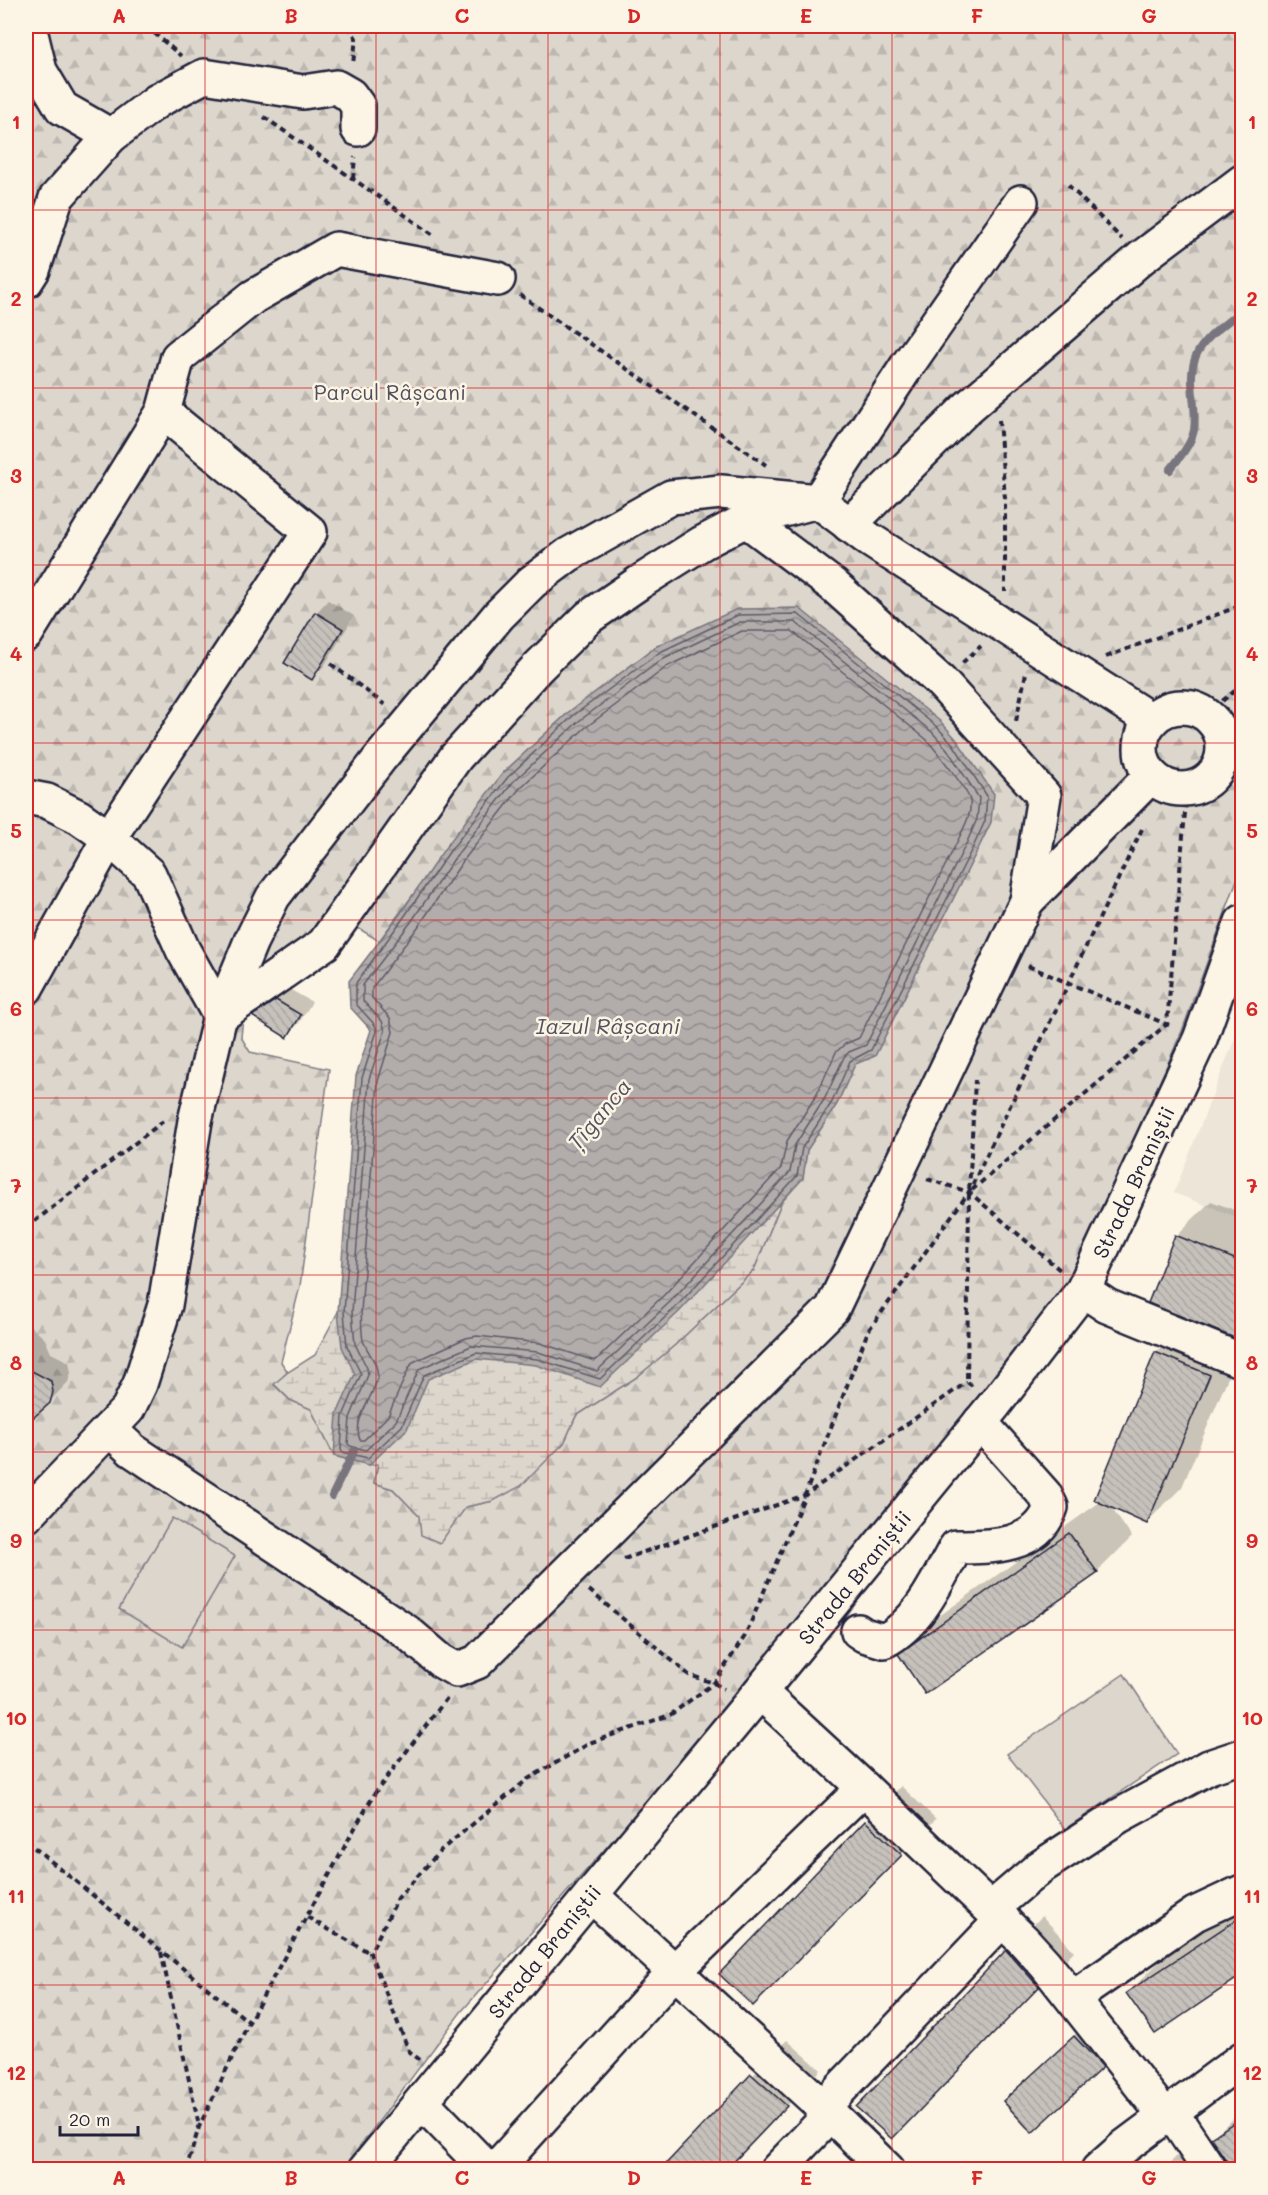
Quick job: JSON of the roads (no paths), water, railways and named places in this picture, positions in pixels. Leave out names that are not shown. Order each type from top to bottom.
[{"type":"street","points":[[29,26],[40,71],[62,108],[111,136]]},
{"type":"street","points":[[26,281],[33,270],[56,198],[111,136],[158,101],[204,76],[303,92],[336,87],[350,95],[358,106],[358,129]]},
{"type":"street","points":[[849,525],[967,408],[1141,258],[1242,182]]},
{"type":"street","points":[[220,1016],[324,944],[456,757],[537,668],[582,625],[649,576],[702,543],[746,520],[818,501],[907,366],[1021,202]]},
{"type":"street","points":[[26,634],[163,412],[178,357],[253,297],[336,249],[498,279]]},
{"type":"street","points":[[26,988],[109,838],[310,532],[163,412]]},
{"type":"street","points":[[26,1516],[128,1409],[140,1384],[165,1305],[195,1121],[220,1016],[250,941],[273,897],[381,757],[499,615],[532,582],[568,555],[671,497],[721,492],[818,501],[849,525],[1151,720]]},
{"type":"street","points":[[109,1429],[132,1450],[407,1632],[441,1661],[458,1670],[477,1662],[832,1309],[1027,901],[1044,796],[942,682],[833,585],[746,520]]},
{"type":"street","points":[[1172,708],[1196,709],[1206,714],[1215,722],[1221,733],[1224,745],[1223,757],[1231,766],[1200,786],[1187,789],[1167,787],[1151,776],[1141,754],[1141,742],[1151,720],[1172,708]]},
{"type":"street","points":[[1027,901],[1151,776]]},
{"type":"street","points":[[26,797],[47,801],[79,817],[109,838],[149,874],[183,950],[220,1016]]},
{"type":"street","name":"Strada Braniștii","points":[[365,2169],[755,1699],[988,1413],[1083,1290],[1200,1039],[1242,922]]},
{"type":"street","points":[[1083,1290],[1107,1306],[1242,1361]]},
{"type":"street","points":[[858,1631],[884,1641],[898,1633],[922,1607],[956,1547],[991,1547],[1017,1542],[1036,1531],[1047,1519],[1051,1507],[1045,1496],[988,1413]]},
{"type":"street","points":[[755,1699],[864,1788],[997,1914],[1045,1964],[1210,2169]]},
{"type":"street","points":[[777,2169],[1039,1868],[1119,1816],[1209,1767],[1242,1756]]},
{"type":"street","points":[[495,2169],[676,1970],[864,1788]]},
{"type":"street","points":[[1072,1998],[1195,1914],[1242,1892]]},
{"type":"street","points":[[591,1895],[676,1970],[888,2169]]},
{"type":"street","points":[[1098,2169],[1242,2059]]},
{"type":"street","points":[[422,2102],[488,2169]]},
{"type":"water","name":"Iazul Râșcani","points":[[799,608],[941,722],[957,740],[994,794],[991,822],[875,1056],[855,1064],[837,1104],[807,1150],[803,1178],[680,1311],[600,1387],[536,1365],[476,1359],[428,1379],[407,1429],[369,1465],[334,1456],[337,1414],[355,1374],[342,1347],[338,1312],[356,1076],[371,1030],[350,1007],[349,981],[400,914],[445,848],[503,773],[570,711],[657,646],[737,609]]},
{"type":"waterway","name":"Țîganca","points":[[1170,470],[1187,446],[1194,430],[1192,374],[1196,356],[1204,343],[1242,310]]},
{"type":"waterway","name":"Țîganca","points":[[332,1496],[354,1451]]},
{"type":"park label","name":"Parcul Râșcani","points":[[390,391]]}]
